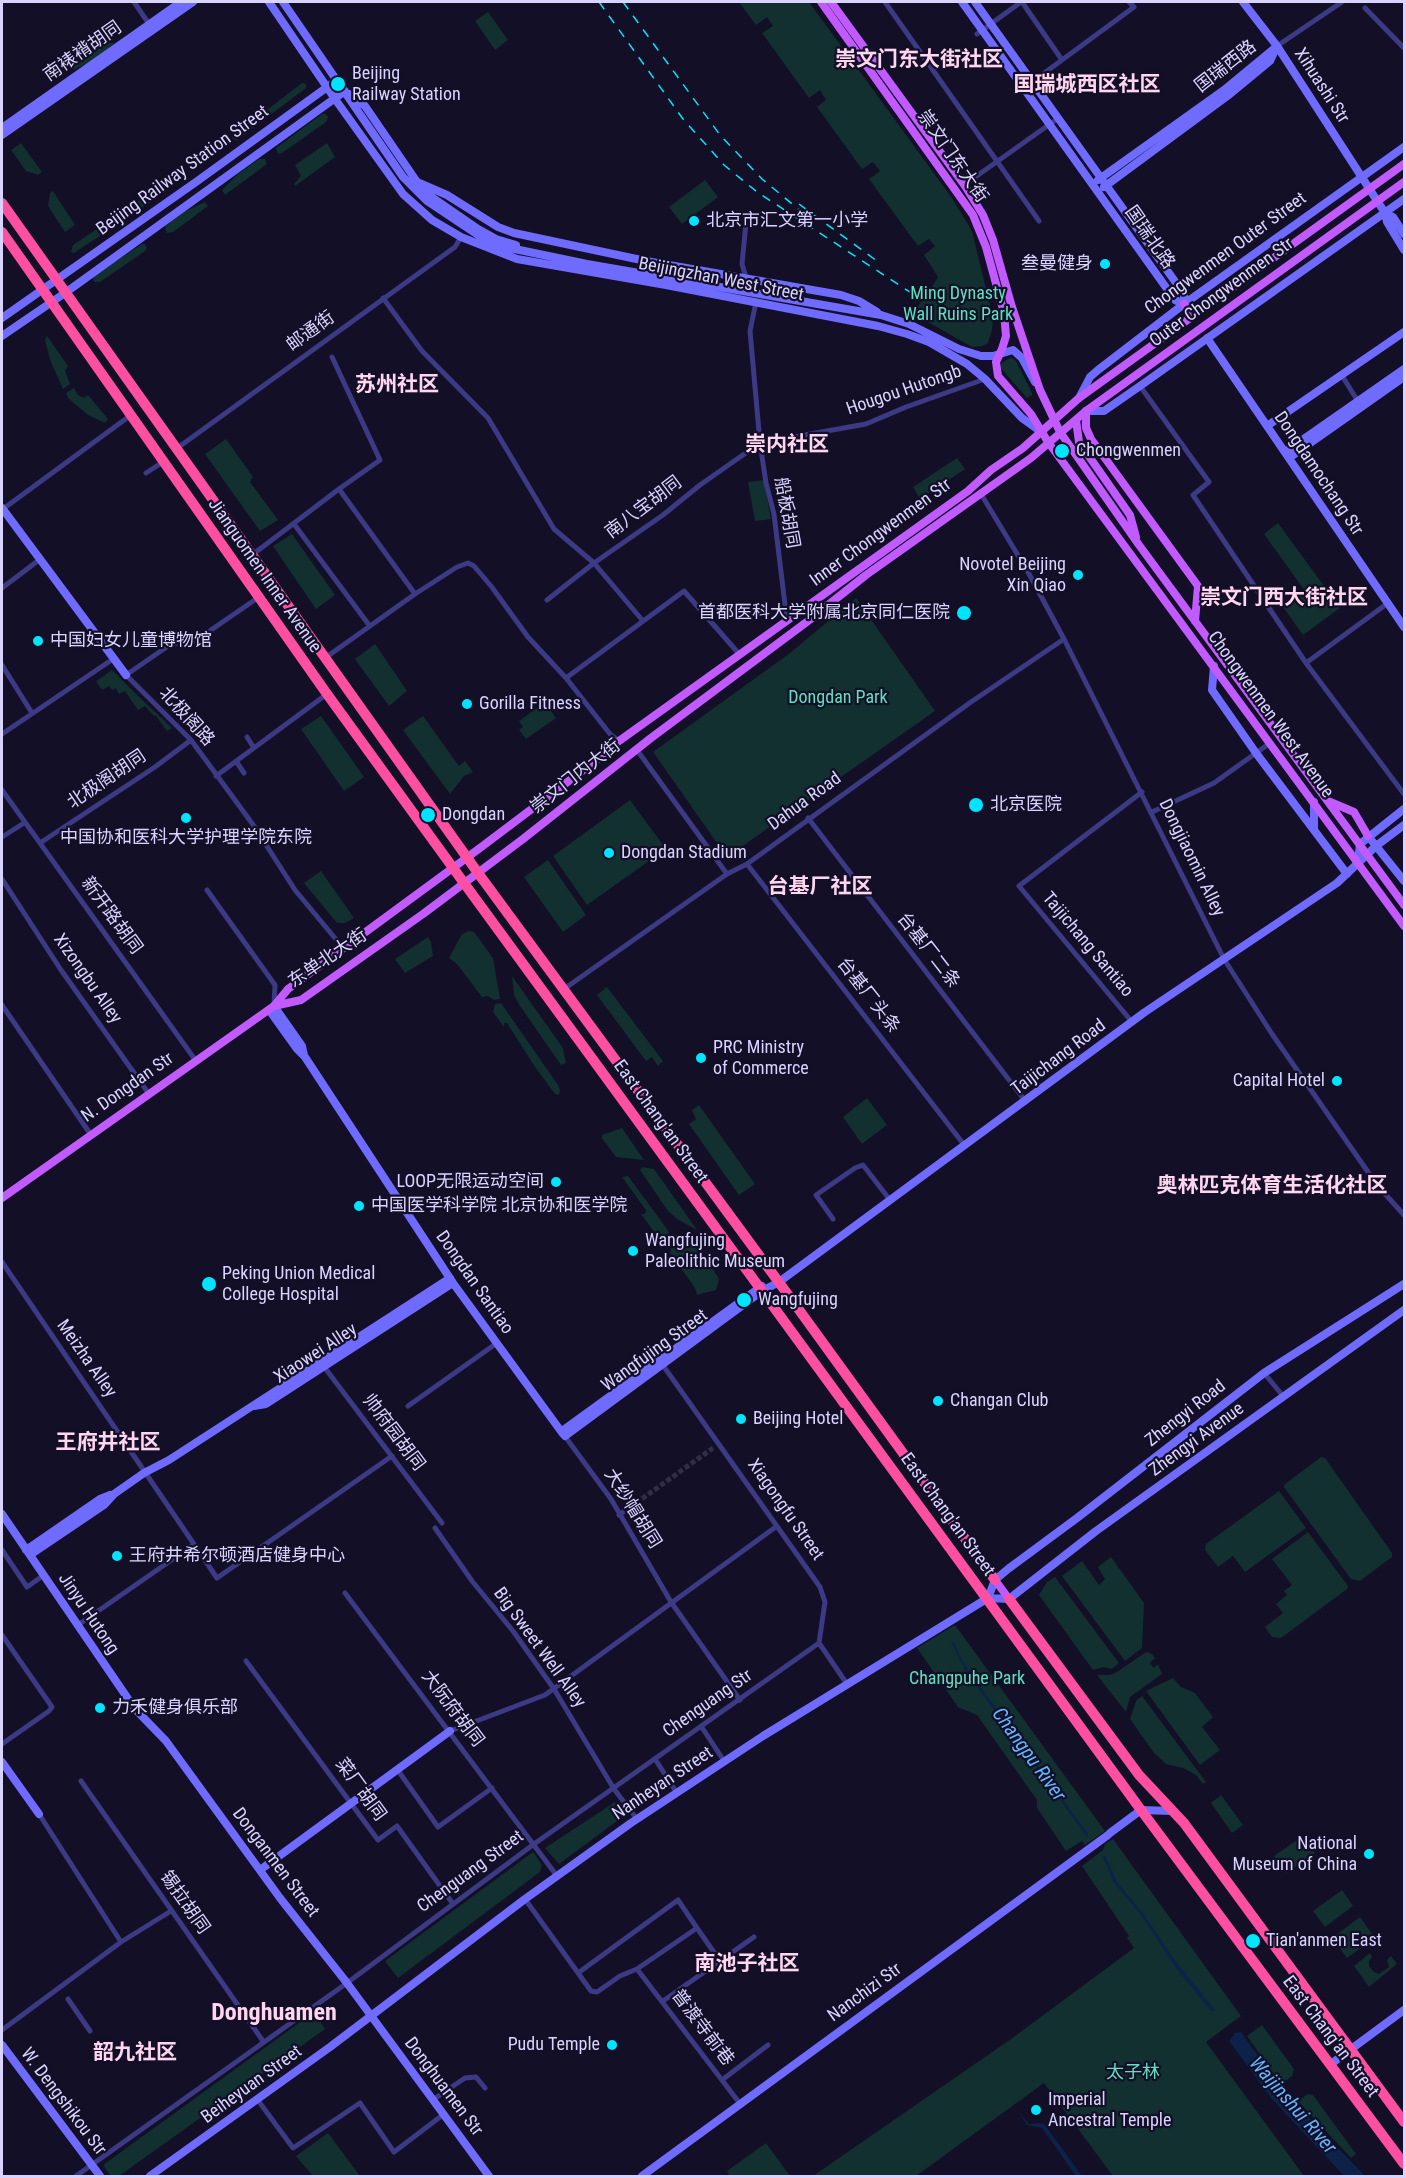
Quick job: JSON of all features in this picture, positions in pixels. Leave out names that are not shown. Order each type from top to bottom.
[{"type":"highway","points":[[2,202],[56,279]]},
{"type":"highway","points":[[2,232],[42,289]]},
{"type":"highway","name":"Jianguomen Inner Avenue","points":[[56,279],[478,873]]},
{"type":"highway","name":"Jianguomen Inner Avenue","points":[[42,289],[327,694],[452,867]]},
{"type":"highway","name":"East Chang'an Street","points":[[452,867],[1141,1810],[1404,2164]]},
{"type":"highway","name":"East Chang'an Street","points":[[478,873],[779,1282],[994,1580]]},
{"type":"highway","name":"East Chang'an Street","points":[[1009,1599],[1139,1775],[1184,1822],[1404,2122]]},
{"type":"main road","name":"崇文门东大街","points":[[820,2],[973,215],[986,247],[1004,313],[1006,336],[1000,353]]},
{"type":"main road","points":[[831,2],[964,185],[983,215],[1040,390],[1053,419]]},
{"type":"main road","points":[[1370,189],[1404,164]]},
{"type":"main road","name":"Outer Chongwenmen Str","points":[[1060,432],[1404,182]]},
{"type":"main road","name":"Outer Chongwenmen Str","points":[[1053,419],[1078,398],[1370,189]]},
{"type":"main road","points":[[1184,304],[1192,317]]},
{"type":"main road","points":[[1200,329],[1207,338]]},
{"type":"main road","points":[[1000,353],[996,366],[998,376],[1028,411],[1040,431]]},
{"type":"main road","points":[[1086,411],[1086,428],[1091,439],[1198,586],[1195,621]]},
{"type":"main road","name":"Inner Chongwenmen Str","points":[[620,741],[968,491],[1053,419]]},
{"type":"main road","name":"Chongwenmen West Avenue","points":[[1053,419],[1139,545],[1404,905]]},
{"type":"main road","points":[[1076,420],[1079,442],[1130,515],[1139,545]]},
{"type":"main road","name":"Chongwenmen West Avenue","points":[[1040,431],[1404,926]]},
{"type":"main road","name":"Inner Chongwenmen Str","points":[[637,750],[866,575],[1031,458],[1060,432]]},
{"type":"main road","name":"崇文门内大街","points":[[452,867],[620,741]]},
{"type":"main road","name":"崇文门内大街","points":[[464,883],[637,750]]},
{"type":"main road","points":[[1328,801],[1354,812],[1368,836]]},
{"type":"main road","name":"东单北大街","points":[[272,1008],[288,989],[452,867]]},
{"type":"main road","name":"东单北大街","points":[[272,1008],[301,1000],[464,883]]},
{"type":"main road","name":"N. Dongdan Str","points":[[2,1198],[272,1008]]},
{"type":"main road","name":"East Chang'an Street","points":[[994,1580],[1009,1599]]},
{"type":"street","points":[[134,2],[149,24]]},
{"type":"street","name":"南裱褙胡同","points":[[2,128],[182,2]]},
{"type":"street","name":"南裱褙胡同","points":[[2,135],[193,2]]},
{"type":"street","name":"Beijingzhan West Street","points":[[268,2],[397,186],[412,204],[432,220],[461,237],[517,260],[756,302],[878,326],[907,334],[967,364],[985,379],[1022,418],[1040,431]]},
{"type":"street","points":[[283,2],[406,182],[457,223],[505,247],[881,315],[909,324],[959,349],[981,356],[993,356],[1013,350],[1018,352],[1040,390]]},
{"type":"street","points":[[885,2],[1039,221]]},
{"type":"street","name":"国瑞北路","points":[[962,2],[980,32],[1050,124],[1175,300],[1184,304],[1184,294],[975,2]]},
{"type":"street","points":[[980,32],[1021,2],[1062,60]]},
{"type":"street","points":[[1043,74],[1134,8],[1129,2]]},
{"type":"street","name":"Xihuashi Str","points":[[1243,2],[1277,46],[1385,213]]},
{"type":"street","points":[[1277,46],[1342,2]]},
{"type":"street","points":[[1365,8],[1404,48]]},
{"type":"street","name":"国瑞西路","points":[[1095,188],[1230,94],[1270,61],[1277,46]]},
{"type":"street","name":"Beijing Railway Station Street","points":[[2,318],[337,80]]},
{"type":"street","points":[[345,92],[365,106],[417,182],[433,198],[496,239],[651,274]]},
{"type":"street","name":"Beijing Railway Station Street","points":[[2,336],[345,92]]},
{"type":"street","points":[[964,185],[1057,119]]},
{"type":"street","name":"Chongwenmen Outer Street","points":[[1078,398],[1093,373],[1184,304],[1404,147]]},
{"type":"street","points":[[417,182],[447,195],[498,227],[514,233],[646,261],[841,295],[859,301],[881,315]]},
{"type":"street","points":[[1086,411],[1104,411],[1404,199]]},
{"type":"street","points":[[1385,213],[1393,217],[1404,234]]},
{"type":"street","points":[[1385,213],[1387,222],[1404,250]]},
{"type":"street","points":[[746,224],[742,264],[750,291]]},
{"type":"street","name":"邮通街","points":[[176,449],[454,247],[461,237]]},
{"type":"street","points":[[383,298],[422,351],[488,418],[554,529],[594,563],[643,621]]},
{"type":"street","name":"船板胡同","points":[[756,302],[750,331],[760,442],[766,483],[774,514],[787,621]]},
{"type":"street","points":[[1267,426],[1404,332]]},
{"type":"street","name":"Dongdamochang Str","points":[[1207,338],[1404,627]]},
{"type":"street","points":[[252,555],[380,460],[332,357]]},
{"type":"street","points":[[1360,404],[1404,369]]},
{"type":"street","points":[[1341,374],[1360,404]]},
{"type":"street","points":[[1287,455],[1360,404],[1404,377]]},
{"type":"street","name":"Hougou Hutongb","points":[[760,442],[866,424],[985,379]]},
{"type":"street","points":[[1140,386],[1209,482],[1193,495],[1306,663],[1404,794]]},
{"type":"street","points":[[2,509],[131,415]]},
{"type":"street","name":"南八宝胡同","points":[[547,600],[760,442]]},
{"type":"street","points":[[146,473],[163,462]]},
{"type":"street","points":[[339,489],[416,594]]},
{"type":"street","name":"Dongjiaomin Alley","points":[[981,494],[1028,572],[1064,639],[1224,959],[1272,1034],[1365,1168],[1404,1215]]},
{"type":"street","name":"北极阁路","points":[[2,509],[126,675],[191,740],[254,826],[295,890],[344,949]]},
{"type":"street","points":[[294,524],[369,626]]},
{"type":"street","points":[[2,588],[39,560]]},
{"type":"street","points":[[325,657],[457,567],[468,563],[474,566],[492,586],[528,637],[566,678],[610,734],[620,741]]},
{"type":"street","points":[[566,678],[684,591],[740,655]]},
{"type":"street","points":[[126,675],[171,644],[195,641],[259,597]]},
{"type":"street","points":[[1306,663],[1388,603]]},
{"type":"street","name":"Dahua Road","points":[[564,989],[727,874],[747,864],[971,702],[1064,639]]},
{"type":"street","points":[[2,734],[114,659]]},
{"type":"street","points":[[2,665],[32,713]]},
{"type":"street","points":[[1214,666],[1212,690],[1347,874]]},
{"type":"street","points":[[216,776],[327,694]]},
{"type":"street","points":[[248,737],[254,748]]},
{"type":"street","name":"北极阁胡同","points":[[40,843],[191,740]]},
{"type":"street","points":[[1152,812],[1214,783],[1270,743]]},
{"type":"street","points":[[637,750],[727,874]]},
{"type":"street","points":[[236,761],[244,773]]},
{"type":"street","name":"新开路胡同","points":[[2,790],[195,1061]]},
{"type":"street","name":"Taijichang Santiao","points":[[1132,1022],[1019,886],[1142,792]]},
{"type":"street","points":[[1314,801],[1314,831]]},
{"type":"street","points":[[1358,862],[1360,844],[1404,810]]},
{"type":"street","name":"台基厂二条","points":[[808,818],[1026,1101]]},
{"type":"street","points":[[2,837],[24,823]]},
{"type":"street","name":"Taijichang Road","points":[[779,1282],[1132,1022],[1337,883],[1376,846],[1404,825]]},
{"type":"street","points":[[1368,836],[1404,881]]},
{"type":"street","name":"台基厂头条","points":[[747,864],[965,1146]]},
{"type":"street","name":"Xizongbu Alley","points":[[2,879],[61,970],[148,1094]]},
{"type":"street","points":[[207,890],[275,985],[272,1008]]},
{"type":"street","points":[[2,1005],[91,1135]]},
{"type":"street","name":"Dongdan Santiao","points":[[272,1008],[302,1046],[305,1057],[452,1280],[563,1434]]},
{"type":"street","points":[[833,1219],[816,1195],[863,1165],[890,1200]]},
{"type":"street","name":"Meizha Alley","points":[[2,1262],[217,1578],[392,1456]]},
{"type":"street","name":"Xiaowei Alley","points":[[28,1553],[100,1499],[114,1494],[144,1473],[170,1460],[452,1280]]},
{"type":"street","points":[[761,1289],[779,1282]]},
{"type":"street","name":"Zhengyi Road","points":[[994,1580],[1264,1373],[1404,1284]]},
{"type":"street","name":"Wangfujing Street","points":[[563,1434],[662,1365],[761,1289]]},
{"type":"street","name":"Wangfujing Street","points":[[563,1434],[761,1289]]},
{"type":"street","name":"Zhengyi Avenue","points":[[1009,1599],[1096,1531],[1404,1310]]},
{"type":"street","points":[[408,1407],[497,1343]]},
{"type":"street","name":"帅府园胡同","points":[[322,1364],[442,1523]]},
{"type":"street","name":"Xiagongfu Street","points":[[662,1365],[820,1587],[824,1596],[819,1643]]},
{"type":"street","points":[[1264,1373],[1283,1396]]},
{"type":"street","name":"大纱帽胡同","points":[[563,1434],[611,1499],[671,1602],[741,1700]]},
{"type":"street","points":[[713,1448],[719,1443]]},
{"type":"street","points":[[619,1515],[636,1503]]},
{"type":"street","name":"Jinyu Hutong","points":[[2,1514],[4,1523],[44,1575],[135,1709],[154,1728]]},
{"type":"street","points":[[260,1870],[450,1731],[545,1695],[777,1526]]},
{"type":"street","name":"Big Sweet Well Alley","points":[[435,1528],[554,1689],[614,1789],[637,1819]]},
{"type":"street","points":[[78,1625],[193,1545]]},
{"type":"street","points":[[2,1550],[27,1587],[44,1575]]},
{"type":"street","points":[[994,1580],[988,1598],[1009,1599]]},
{"type":"street","name":"大阮府胡同","points":[[345,1593],[557,1876]]},
{"type":"street","name":"Nanheyan Street","points":[[371,2016],[525,1899],[637,1819],[724,1761],[988,1598]]},
{"type":"street","points":[[2,1635],[52,1707],[2,1744]]},
{"type":"street","points":[[819,1643],[848,1684]]},
{"type":"street","name":"Chenguang Str","points":[[614,1789],[819,1643]]},
{"type":"street","name":"菜厂胡同","points":[[246,1661],[378,1840],[397,1826],[453,1904]]},
{"type":"street","points":[[701,1726],[724,1761]]},
{"type":"street","name":"Donganmen Street","points":[[154,1728],[371,2016]]},
{"type":"street","points":[[655,1759],[677,1792]]},
{"type":"street","points":[[2,1762],[122,1942]]},
{"type":"street","points":[[397,1769],[438,1827],[492,1788]]},
{"type":"street","name":"锡拉胡同","points":[[81,1781],[262,2041]]},
{"type":"street","name":"Chenguang Street","points":[[76,2176],[262,2041],[347,1983],[534,1844],[614,1789]]},
{"type":"street","points":[[1141,1810],[1172,1811]]},
{"type":"street","name":"Nanchizi Str","points":[[642,2176],[1141,1810]]},
{"type":"street","points":[[525,1899],[591,1991],[597,1992],[621,1976],[638,1969],[697,1928]]},
{"type":"street","points":[[578,1973],[678,1900],[720,1961]]},
{"type":"street","points":[[2,2030],[122,1942],[171,1911]]},
{"type":"street","points":[[663,2001],[754,1937]]},
{"type":"street","name":"普渡寺前巷","points":[[638,1969],[741,2105]]},
{"type":"street","points":[[68,1999],[90,2031]]},
{"type":"street","points":[[1331,2064],[1404,2010]]},
{"type":"street","name":"Beiheyuan Street","points":[[150,2176],[371,2016]]},
{"type":"street","name":"Donghuamen Str","points":[[371,2016],[489,2176]]},
{"type":"street","points":[[722,2080],[768,2045]]},
{"type":"street","name":"W. Dengshikou Str","points":[[2,2046],[100,2176]]},
{"type":"street","points":[[434,2099],[465,2078],[476,2077],[484,2088]]},
{"type":"street","points":[[257,2099],[293,2148],[360,2103],[394,2152],[444,2114]]},
{"type":"green space","name":"Ming Dynasty Wall Ruins Park","points":[[739,2],[809,2],[952,198],[972,231],[993,318],[988,343],[972,347],[912,313],[938,277],[924,255],[935,246],[929,239],[918,246],[869,179],[880,171],[873,162],[862,169],[817,107],[826,100],[820,90],[809,98],[762,33],[773,26],[767,17],[756,25]]},
{"type":"green space","points":[[488,12],[508,40],[495,50],[475,21]]},
{"type":"green space","points":[[92,42],[114,43],[97,59],[73,70],[72,62],[80,50]]},
{"type":"green space","points":[[302,83],[306,84],[306,88],[237,140],[233,139],[232,137]]},
{"type":"green space","points":[[322,114],[328,117],[326,122],[278,154],[276,148]]},
{"type":"green space","points":[[21,143],[42,172],[38,175],[26,171],[11,150]]},
{"type":"green space","points":[[327,143],[335,157],[295,186],[294,184],[301,176],[295,165]]},
{"type":"green space","points":[[259,159],[265,159],[267,164],[225,195],[222,190],[237,175]]},
{"type":"green space","points":[[705,180],[718,197],[682,224],[669,207]]},
{"type":"green space","points":[[162,185],[162,190],[151,202],[74,253],[71,252],[73,245]]},
{"type":"green space","points":[[53,191],[75,225],[65,232],[48,206],[50,193]]},
{"type":"green space","points":[[205,202],[208,206],[173,232],[167,233],[166,225],[184,212]]},
{"type":"green space","points":[[145,244],[147,248],[145,251],[100,282],[94,282],[95,275]]},
{"type":"green space","points":[[47,336],[68,366],[65,371],[70,384],[63,389],[50,360],[45,340]]},
{"type":"green space","points":[[1011,357],[1016,361],[1032,393],[1027,398],[1000,367]]},
{"type":"green space","points":[[74,388],[78,395],[84,398],[88,395],[108,419],[105,423],[88,415],[68,398],[66,393]]},
{"type":"green space","points":[[226,439],[253,477],[250,482],[278,520],[260,531],[205,454]]},
{"type":"green space","points":[[957,458],[965,469],[920,499],[913,487]]},
{"type":"green space","points":[[764,480],[771,519],[755,521],[748,482]]},
{"type":"green space","points":[[1278,523],[1340,608],[1303,635],[1283,607],[1305,591],[1264,534]]},
{"type":"green space","points":[[292,534],[335,595],[316,609],[273,546]]},
{"type":"green space","name":"Dongdan Park","points":[[856,598],[935,711],[727,857],[653,752],[790,653]]},
{"type":"green space","points":[[375,644],[407,691],[389,706],[355,659]]},
{"type":"green space","points":[[112,670],[172,728],[167,731],[145,706],[138,710],[125,691],[119,694],[116,688],[112,690],[109,686],[102,690],[96,681]]},
{"type":"green space","points":[[545,702],[556,718],[526,739],[519,730],[523,727],[519,721]]},
{"type":"green space","points":[[321,716],[364,777],[344,791],[301,729]]},
{"type":"green space","points":[[423,716],[459,766],[465,761],[473,772],[464,776],[450,794],[403,730]]},
{"type":"green space","name":"Dongdan Stadium","points":[[630,800],[666,849],[587,905],[553,856]]},
{"type":"green space","points":[[548,860],[586,915],[563,932],[524,877]]},
{"type":"green space","points":[[321,871],[354,918],[345,923],[337,923],[304,883]]},
{"type":"green space","points":[[469,931],[474,932],[493,958],[500,999],[482,997],[457,964],[449,958],[462,934]]},
{"type":"green space","points":[[428,937],[433,956],[405,973],[395,959]]},
{"type":"green space","points":[[512,976],[563,1048],[566,1063],[561,1065],[520,1006],[514,995]]},
{"type":"green space","points":[[607,987],[663,1061],[658,1066],[652,1057],[646,1061],[597,995]]},
{"type":"green space","points":[[501,1003],[558,1085],[559,1095],[555,1094],[535,1067],[507,1023],[504,1023],[504,1027],[493,1012],[495,1004]]},
{"type":"green space","points":[[867,1098],[887,1125],[862,1144],[843,1117]]},
{"type":"green space","points":[[699,1105],[755,1184],[739,1195],[689,1124],[696,1119],[692,1110]]},
{"type":"green space","points":[[622,1128],[644,1160],[616,1157],[602,1138],[602,1135]]},
{"type":"green space","points":[[642,1167],[654,1169],[697,1230],[668,1211],[640,1170]]},
{"type":"green space","points":[[628,1176],[667,1229],[669,1233],[666,1236],[658,1237],[641,1214],[645,1214],[646,1210],[622,1177]]},
{"type":"green space","points":[[674,1234],[698,1248],[718,1277],[716,1290],[697,1295],[695,1288],[670,1253],[672,1245],[670,1240]]},
{"type":"green space","points":[[1321,1457],[1325,1458],[1392,1553],[1392,1557],[1360,1581],[1351,1579],[1284,1487]]},
{"type":"green space","points":[[1279,1491],[1306,1528],[1245,1572],[1233,1556],[1218,1567],[1205,1550],[1206,1544]]},
{"type":"green space","points":[[1308,1532],[1348,1586],[1347,1589],[1281,1638],[1272,1637],[1265,1627],[1283,1613],[1276,1604],[1287,1595],[1284,1591],[1292,1585],[1272,1559]]},
{"type":"green space","points":[[1111,1557],[1144,1603],[1142,1648],[1125,1661],[1062,1576],[1082,1561],[1099,1585],[1105,1579],[1098,1567]]},
{"type":"green space","points":[[1055,1577],[1119,1663],[1112,1669],[1104,1667],[1093,1670],[1039,1595],[1047,1582]]},
{"type":"green space","name":"Changpuhe Park","points":[[955,1625],[1105,1831],[1085,1845],[1082,1841],[1066,1851],[1037,1808],[1037,1800],[977,1715],[958,1707],[917,1648]]},
{"type":"green space","points":[[1146,1652],[1155,1658],[1150,1663],[1154,1668],[1158,1664],[1162,1674],[1130,1697],[1126,1712],[1097,1675],[1110,1675],[1117,1672]]},
{"type":"green space","points":[[1173,1678],[1181,1687],[1195,1693],[1213,1717],[1202,1727],[1220,1750],[1200,1765],[1146,1691]]},
{"type":"green space","points":[[1142,1696],[1206,1782],[1203,1784],[1196,1775],[1183,1768],[1166,1764],[1154,1753],[1130,1719],[1136,1701]]},
{"type":"green space","points":[[1221,1795],[1243,1825],[1232,1833],[1211,1803]]},
{"type":"green space","points":[[615,1802],[625,1815],[559,1864],[545,1848]]},
{"type":"green space","points":[[1303,1836],[1315,1853],[1287,1873],[1274,1856]]},
{"type":"green space","name":"太子林","points":[[1113,1839],[1241,2016],[1206,2042],[1304,2176],[1113,2176],[1044,2083],[916,2176],[813,2176],[1011,2039],[1134,1948],[1127,1938],[1129,1936],[1082,1866]]},
{"type":"green space","points":[[533,1852],[542,1865],[540,1872],[398,1978],[385,1961]]},
{"type":"green space","points":[[1342,1890],[1353,1906],[1325,1927],[1313,1911]]},
{"type":"green space","points":[[1360,1917],[1375,1938],[1347,1958],[1332,1938]]},
{"type":"green space","points":[[1370,1953],[1372,1957],[1369,1966],[1374,1972],[1379,1974],[1389,1967],[1387,1960],[1391,1956],[1397,1964],[1369,1987],[1354,1966]]},
{"type":"green space","points":[[314,2012],[325,2029],[119,2176],[111,2176],[103,2165]]},
{"type":"green space","points":[[1262,2025],[1294,2069],[1292,2076],[1281,2084],[1247,2036]]},
{"type":"green space","points":[[1308,2094],[1313,2095],[1356,2154],[1351,2158],[1298,2101]]},
{"type":"green space","points":[[328,2133],[360,2176],[313,2176],[296,2156]]},
{"type":"green space","points":[[766,2143],[790,2176],[730,2176],[727,2171]]},
{"type":"water","name":"Changpu River","points":[[951,1642],[954,1642],[962,1660],[977,1682],[1088,1834],[1087,1837],[966,1672]]},
{"type":"water","points":[[1102,1855],[1105,1856],[1118,1883],[1215,2010],[1212,2012],[1175,1967],[1141,1915],[1114,1883]]},
{"type":"water","name":"Waijinshui River","points":[[1241,2032],[1282,2089],[1365,2176],[1344,2176],[1271,2098],[1229,2041],[1235,2033]]},
{"type":"water","points":[[1017,2109],[1029,2124],[1042,2123],[1045,2125],[1082,2176],[1076,2176],[1042,2128],[1027,2125]]},
{"type":"tunnel","points":[[636,1503],[713,1448]]},
{"type":"railway","points":[[599,2],[683,119],[724,165],[757,192],[922,300]]},
{"type":"railway","points":[[623,2],[720,135],[762,179],[803,213]]},
{"type":"railway","points":[[799,204],[881,264]]},
{"type":"place","name":"Beijing Railway Station","points":[[338,84]]},
{"type":"place","name":"北京市汇文第一小学","points":[[694,221]]},
{"type":"place","name":"叁曼健身","points":[[1105,264]]},
{"type":"place","name":"Chongwenmen","points":[[1062,451]]},
{"type":"place","name":"Novotel Beijing Xin Qiao","points":[[1078,575]]},
{"type":"place","name":"首都医科大学附属北京同仁医院","points":[[964,613]]},
{"type":"place","name":"中国妇女儿童博物馆","points":[[38,641]]},
{"type":"place","name":"Gorilla Fitness","points":[[467,704]]},
{"type":"place","name":"北京医院","points":[[976,805]]},
{"type":"place","name":"Dongdan","points":[[428,815]]},
{"type":"place","name":"中国协和医科大学护理学院东院","points":[[186,818]]},
{"type":"place","name":"Dongdan Stadium","points":[[609,853]]},
{"type":"place","name":"PRC Ministry of Commerce","points":[[701,1058]]},
{"type":"place","name":"Capital Hotel","points":[[1337,1081]]},
{"type":"place","name":"LOOP无限运动空间","points":[[556,1182]]},
{"type":"place","name":"中国医学科学院 北京协和医学院","points":[[359,1206]]},
{"type":"place","name":"Wangfujing Paleolithic Museum","points":[[633,1251]]},
{"type":"place","name":"Peking Union Medical College Hospital","points":[[209,1284]]},
{"type":"place","name":"Wangfujing","points":[[744,1300]]},
{"type":"place","name":"Changan Club","points":[[938,1401]]},
{"type":"place","name":"Beijing Hotel","points":[[741,1419]]},
{"type":"place","name":"王府井希尔顿酒店健身中心","points":[[117,1556]]},
{"type":"place","name":"力禾健身俱乐部","points":[[100,1708]]},
{"type":"place","name":"National Museum of China","points":[[1369,1854]]},
{"type":"place","name":"Tian'anmen East","points":[[1253,1941]]},
{"type":"place","name":"Pudu Temple","points":[[612,2045]]},
{"type":"place","name":"Imperial Ancestral Temple","points":[[1036,2110]]},
{"type":"district","name":"崇文门东大街社区","points":[[919,61]]},
{"type":"district","name":"国瑞城西区社区","points":[[1087,86]]},
{"type":"district","name":"苏州社区","points":[[397,386]]},
{"type":"district","name":"崇内社区","points":[[787,446]]},
{"type":"district","name":"崇文门西大街社区","points":[[1284,599]]},
{"type":"district","name":"台基厂社区","points":[[820,888]]},
{"type":"district","name":"奥林匹克体育生活化社区","points":[[1272,1187]]},
{"type":"district","name":"王府井社区","points":[[108,1444]]},
{"type":"district","name":"南池子社区","points":[[747,1965]]},
{"type":"district","name":"Donghuamen","points":[[274,2014]]},
{"type":"district","name":"韶九社区","points":[[135,2054]]}]
